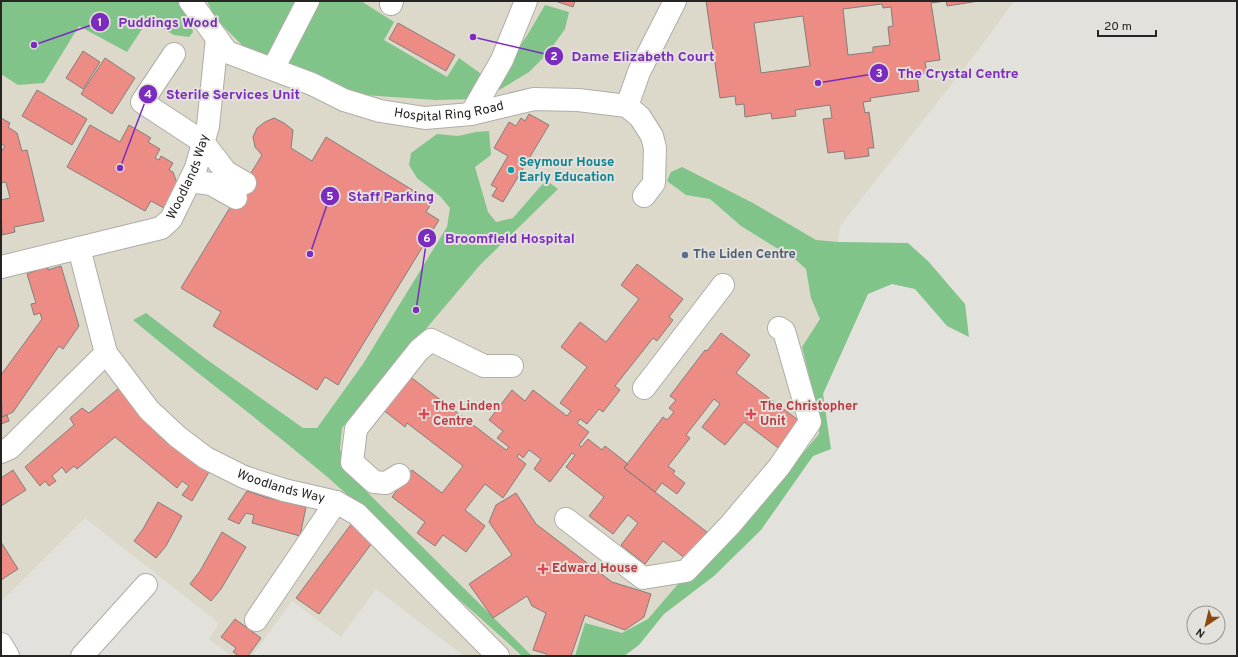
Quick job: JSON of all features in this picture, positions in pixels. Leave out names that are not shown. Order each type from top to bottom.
[{"type":"street","name":"Hospital Ring Road","points":[[190,1],[227,52],[273,68],[312,84],[344,100],[380,111],[426,118],[471,114],[534,99],[578,100],[627,106]]},
{"type":"street","points":[[273,68],[308,1]]},
{"type":"street","points":[[471,114],[502,60],[526,1]]},
{"type":"street","points":[[644,196],[654,183],[656,148],[652,136],[640,117],[627,106],[639,72],[675,1]]},
{"type":"street","name":"Woodlands Way","points":[[1,267],[161,228],[171,219],[190,180],[204,142],[208,126],[217,38]]},
{"type":"street","points":[[174,54],[142,102],[204,142],[240,191],[190,180]]},
{"type":"street","name":"Woodlands Way","points":[[79,248],[106,353],[149,410],[178,437],[206,458],[244,477],[284,490],[336,502],[357,514],[498,656]]},
{"type":"street","points":[[644,388],[722,285]]},
{"type":"street","points":[[566,519],[643,578],[686,570],[730,525],[779,467],[810,422],[784,331],[779,328]]},
{"type":"street","points":[[399,475],[386,484],[374,482],[352,462],[356,429],[419,350],[431,340],[484,366],[512,366]]},
{"type":"street","points":[[1,452],[10,448],[106,353]]},
{"type":"street","name":"Woodlands Way","points":[[256,620],[336,502]]},
{"type":"street","points":[[82,656],[146,585]]},
{"type":"street","points":[[1,644],[8,656]]},
{"type":"shaded area","points":[[1,1],[1014,1],[980,48],[840,226],[823,394],[827,418],[813,456],[618,656],[464,656],[376,589],[341,637],[292,601],[252,656],[231,656],[209,639],[219,623],[85,518],[1,602]]},
{"type":"green space","points":[[1,1],[181,1],[189,15],[193,32],[189,37],[174,35],[148,20],[127,52],[79,26],[44,83],[18,85],[1,74]]},
{"type":"green space","points":[[207,1],[361,1],[394,22],[384,40],[447,77],[459,58],[484,76],[505,69],[545,5],[569,12],[565,29],[547,54],[529,72],[501,89],[475,99],[436,100],[364,95],[307,75],[244,47],[215,18]]},
{"type":"green space","points":[[489,131],[491,155],[475,167],[488,212],[496,222],[513,218],[546,180],[558,189],[480,265],[342,428],[340,449],[347,472],[530,654],[534,656],[522,656],[407,553],[331,480],[133,320],[146,313],[206,359],[303,428],[317,428],[363,364],[447,227],[450,208],[440,196],[417,178],[409,165],[411,153],[437,134],[458,136]]},
{"type":"green space","points":[[682,167],[753,203],[816,240],[839,242],[908,243],[928,261],[965,304],[969,337],[947,326],[915,289],[892,284],[868,294],[823,394],[831,449],[813,456],[761,530],[714,576],[664,614],[639,645],[624,656],[575,656],[585,623],[622,633],[648,619],[684,577],[788,471],[819,434],[820,420],[802,347],[820,319],[811,298],[806,269],[796,260],[741,226],[710,199],[686,195],[667,181],[671,172]]},
{"type":"building","points":[[555,1],[575,1],[573,7]]},
{"type":"building","points":[[706,1],[946,1],[931,3],[940,60],[925,62],[927,73],[917,75],[919,91],[870,98],[871,101],[863,102],[865,113],[869,112],[874,148],[868,148],[869,156],[845,159],[844,151],[828,153],[823,119],[832,118],[830,105],[795,110],[796,116],[772,119],[771,113],[745,117],[744,104],[736,105],[735,96],[720,98]],"holes":[[[882,4],[883,8],[891,7],[893,26],[888,27],[890,45],[873,47],[873,52],[848,55],[843,9]],[[803,16],[810,66],[761,73],[754,23]]]},
{"type":"building","points":[[946,1],[979,1],[947,6]]},
{"type":"building","points":[[398,23],[455,55],[446,71],[389,39]]},
{"type":"building","points":[[83,51],[100,62],[83,89],[66,78]]},
{"type":"building","points":[[105,58],[135,78],[112,114],[81,94]]},
{"type":"building","points":[[37,90],[87,119],[72,145],[22,116]]},
{"type":"building","name":"Seymour House Early Education","points":[[529,114],[549,125],[503,202],[492,196],[497,188],[491,185],[508,156],[494,148],[509,122],[516,126],[521,118],[525,121]]},
{"type":"building","points":[[1,118],[10,123],[8,127],[17,133],[22,151],[27,150],[44,221],[14,227],[15,232],[2,235],[1,200],[10,198],[6,182],[1,183],[1,152],[5,146],[1,144]]},
{"type":"building","points":[[274,118],[293,130],[291,148],[312,161],[326,137],[432,202],[426,212],[439,220],[338,385],[325,377],[317,390],[213,326],[221,312],[181,288],[262,155],[255,147],[253,137],[257,128]]},
{"type":"building","points":[[90,125],[120,142],[129,125],[151,138],[148,142],[160,149],[155,158],[159,160],[161,156],[173,163],[169,170],[173,172],[177,183],[164,208],[151,201],[145,211],[67,167]]},
{"type":"building","name":"The Linden Centre","points":[[637,264],[683,299],[669,317],[673,320],[657,341],[653,338],[615,386],[620,390],[603,412],[599,409],[587,424],[580,419],[577,423],[589,432],[579,445],[581,447],[588,439],[602,450],[605,446],[628,464],[624,468],[707,532],[686,559],[663,541],[645,564],[621,545],[638,523],[628,515],[613,534],[589,516],[604,497],[566,467],[575,455],[572,453],[550,482],[534,469],[541,459],[529,450],[523,458],[519,454],[517,457],[526,464],[503,498],[485,484],[465,510],[485,526],[466,552],[443,535],[435,546],[417,533],[425,522],[392,497],[412,470],[442,493],[463,466],[407,423],[405,427],[382,409],[408,375],[506,450],[509,447],[497,438],[503,431],[489,420],[512,390],[525,401],[533,390],[567,416],[571,411],[560,403],[587,367],[561,347],[580,322],[606,342],[639,299],[621,285]]},
{"type":"building","points":[[48,266],[48,270],[61,266],[79,326],[63,349],[59,346],[13,412],[2,417],[1,375],[42,319],[40,313],[34,315],[31,304],[36,303],[27,274]]},
{"type":"building","name":"The Christopher Unit","points":[[721,333],[750,355],[736,373],[802,423],[781,450],[744,422],[725,445],[702,427],[720,404],[714,399],[686,435],[690,438],[668,466],[675,471],[673,474],[685,483],[677,494],[662,483],[655,492],[624,468],[663,417],[667,420],[674,412],[669,408],[676,400],[670,396],[705,350],[707,351]]},
{"type":"building","points":[[119,388],[143,418],[163,439],[209,472],[192,501],[182,495],[189,486],[182,481],[177,488],[115,437],[77,469],[74,466],[66,473],[62,467],[52,476],[56,481],[49,486],[45,481],[40,486],[25,467],[74,425],[70,418],[82,408],[89,413]]},
{"type":"building","points":[[1,414],[2,417],[7,415],[9,421],[1,424]]},
{"type":"building","points":[[13,470],[26,490],[1,506],[1,478]]},
{"type":"building","points":[[247,491],[306,507],[300,536],[252,523],[254,515],[246,513],[239,524],[228,519]]},
{"type":"building","name":"Edward House","points":[[516,493],[536,524],[612,582],[651,594],[644,617],[625,630],[585,615],[571,656],[546,656],[547,654],[533,650],[546,613],[532,606],[527,596],[493,618],[469,584],[512,555],[489,522],[496,505]]},
{"type":"building","points":[[158,502],[182,516],[166,546],[156,558],[134,541],[143,529]]},
{"type":"building","points":[[352,523],[375,539],[319,614],[296,598]]},
{"type":"building","points":[[222,532],[246,547],[221,589],[211,601],[190,584],[200,571]]},
{"type":"building","points":[[1,542],[18,569],[1,580]]},
{"type":"building","points":[[235,619],[261,638],[248,656],[239,656],[233,652],[236,648],[221,637]]},
{"type":"place","name":"Dame Elizabeth Court","points":[[473,37]]},
{"type":"place","name":"Puddings Wood","points":[[34,45]]},
{"type":"place","name":"The Crystal Centre","points":[[818,83]]},
{"type":"place","name":"Sterile Services Unit","points":[[120,168]]},
{"type":"place","name":"Seymour House Early Education","points":[[511,170]]},
{"type":"place","name":"Staff Parking","points":[[310,254]]},
{"type":"place","name":"The Liden Centre","points":[[685,255]]},
{"type":"place","name":"Broomfield Hospital","points":[[416,310]]},
{"type":"place","name":"The Linden Centre","points":[[424,414]]},
{"type":"place","name":"The Christopher Unit","points":[[751,414]]},
{"type":"place","name":"Edward House","points":[[543,569]]}]
